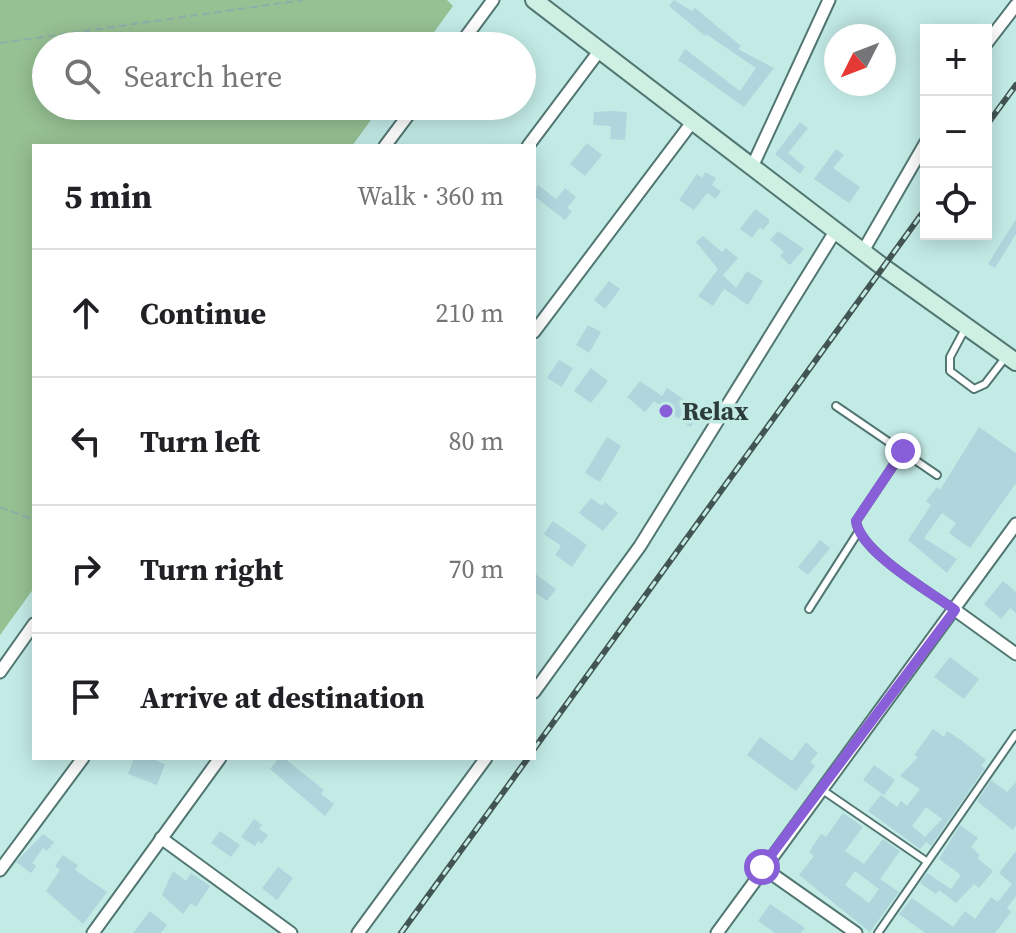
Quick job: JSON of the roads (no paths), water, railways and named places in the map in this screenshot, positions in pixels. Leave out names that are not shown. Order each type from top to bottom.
[{"type":"street","points":[[469,32],[493,0]]},
{"type":"street","points":[[534,0],[863,251],[1012,359]]},
{"type":"street","points":[[752,167],[829,0]]},
{"type":"street","points":[[992,36],[1016,5]]},
{"type":"street","points":[[530,144],[600,50]]},
{"type":"street","points":[[386,144],[404,120]]},
{"type":"street","points":[[536,329],[693,121]]},
{"type":"street","points":[[863,251],[920,152]]},
{"type":"street","points":[[536,689],[640,546],[836,230]]},
{"type":"street","points":[[717,933],[762,867],[1016,524]]},
{"type":"street","points":[[955,610],[1016,654]]},
{"type":"street","points":[[0,672],[32,627]]},
{"type":"street","points":[[0,870],[82,760]]},
{"type":"street","points":[[93,933],[219,760]]},
{"type":"street","points":[[358,933],[485,760]]},
{"type":"street","points":[[161,838],[291,933]]},
{"type":"street","points":[[762,867],[856,933]]},
{"type":"lane","points":[[966,326],[950,357],[950,371],[961,382],[974,389],[985,384],[1012,359]]},
{"type":"lane","points":[[836,406],[937,475]]},
{"type":"lane","points":[[809,609],[857,534],[856,521],[903,451]]},
{"type":"lane","points":[[857,534],[872,550],[955,610]]},
{"type":"lane","points":[[878,933],[1016,734]]},
{"type":"lane","points":[[821,789],[926,861]]},
{"type":"railway","points":[[992,118],[1016,85]]},
{"type":"railway","points":[[536,746],[920,216]]},
{"type":"railway","points":[[401,933],[527,760]]},
{"type":"place","name":"Relax","points":[[666,411]]}]
